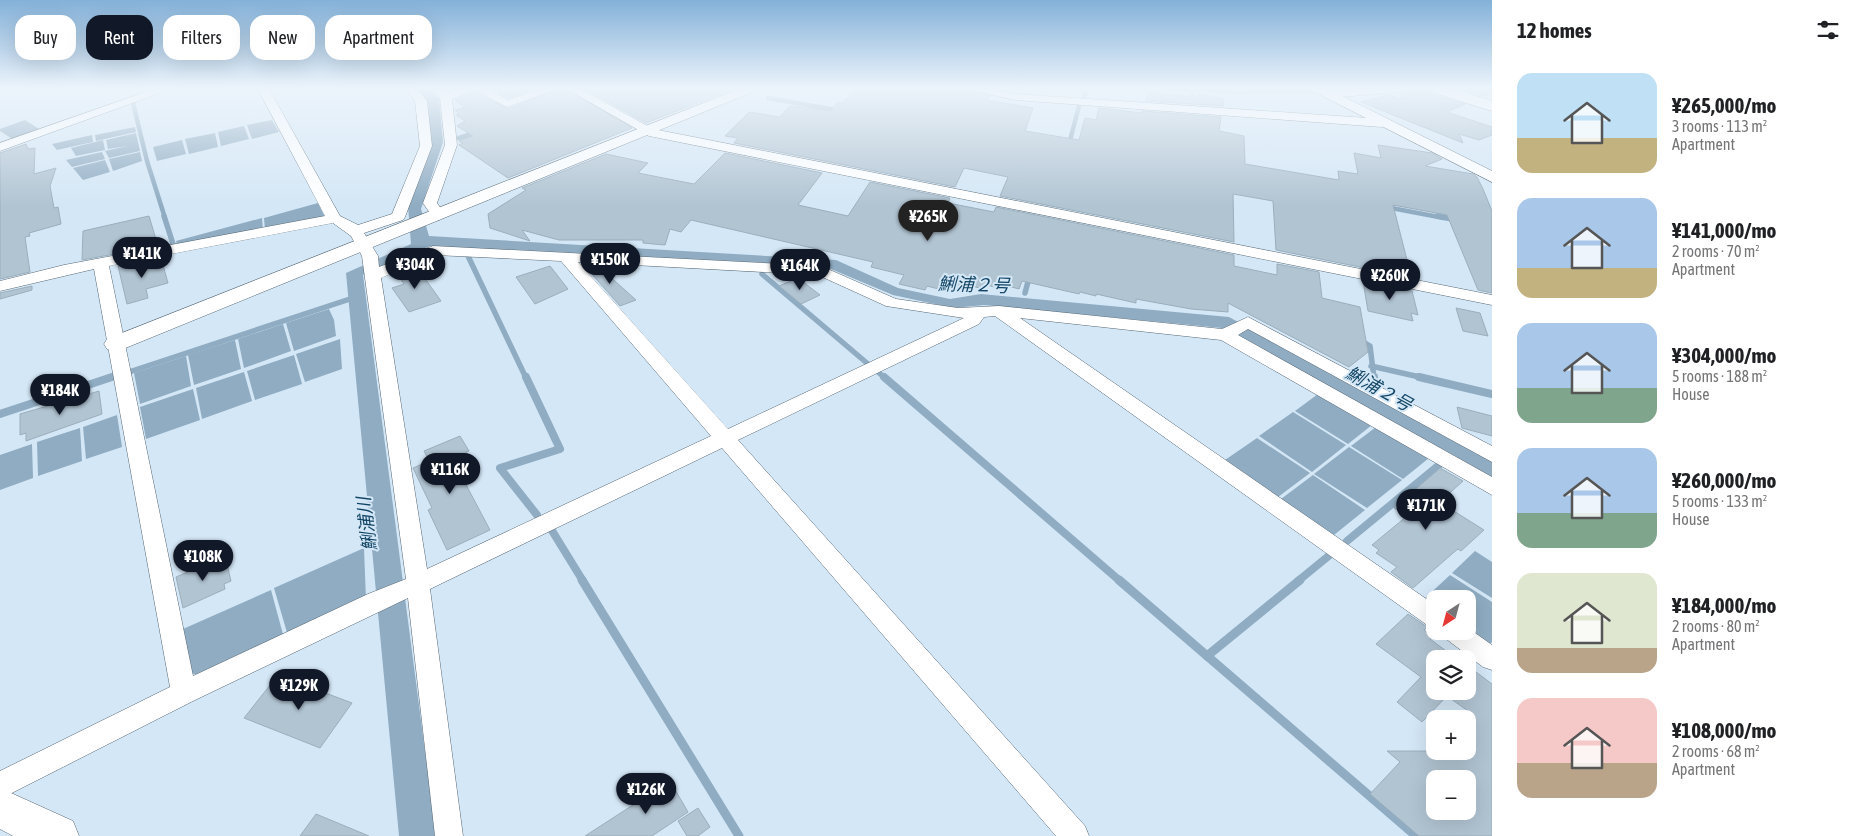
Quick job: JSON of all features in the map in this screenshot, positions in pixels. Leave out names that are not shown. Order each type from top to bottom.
[{"type":"main road","points":[[0,808],[58,836]]},
{"type":"street","points":[[0,147],[55,128]]},
{"type":"street","points":[[284,128],[334,219]]},
{"type":"street","points":[[367,256],[398,217],[426,146],[424,128]]},
{"type":"street","points":[[436,217],[430,203],[451,145],[448,128]]},
{"type":"street","points":[[642,128],[649,132],[1492,300]]},
{"type":"street","points":[[367,256],[402,230],[659,128]]},
{"type":"street","points":[[1392,128],[1492,177]]},
{"type":"street","points":[[0,286],[101,263],[334,219],[348,223],[367,256],[412,586],[449,836]]},
{"type":"street","points":[[115,344],[367,256],[433,250],[820,271],[892,303],[958,313],[999,311],[1225,335],[1492,487]]},
{"type":"street","points":[[565,257],[1075,836]]},
{"type":"street","points":[[101,263],[115,344],[184,693]]},
{"type":"street","points":[[999,311],[1426,612]]},
{"type":"street","points":[[0,785],[184,693],[376,601],[412,586],[973,320],[978,312]]},
{"type":"street","points":[[1225,335],[1248,322],[1492,455]]},
{"type":"street","points":[[1466,640],[1492,658]]},
{"type":"water","points":[[37,128],[42,131],[14,140],[0,131],[0,129]]},
{"type":"water","points":[[130,128],[135,128],[136,132],[96,141],[95,135]]},
{"type":"water","points":[[245,128],[249,139],[221,146],[218,132]]},
{"type":"water","points":[[248,128],[277,128],[279,132],[252,139]]},
{"type":"water","points":[[429,128],[442,128],[443,142],[421,209],[429,236],[836,260],[898,288],[950,299],[981,294],[1229,317],[1492,461],[1492,478],[1222,328],[984,305],[953,308],[893,295],[831,269],[818,266],[430,246],[363,275],[436,836],[399,836],[346,273],[411,244],[408,206],[430,145]]},
{"type":"water","points":[[136,133],[140,151],[109,158],[105,151],[127,146],[108,149],[106,140]]},
{"type":"water","points":[[215,133],[218,147],[189,154],[185,139]]},
{"type":"water","points":[[92,135],[93,142],[57,150],[52,144]]},
{"type":"water","points":[[103,140],[105,150],[76,156],[71,148]]},
{"type":"water","points":[[182,140],[186,154],[157,161],[153,147]]},
{"type":"water","points":[[102,152],[105,159],[72,167],[66,160]]},
{"type":"water","points":[[140,152],[142,161],[113,171],[109,159]]},
{"type":"water","points":[[105,160],[110,172],[83,180],[73,168]]},
{"type":"water","points":[[318,203],[325,217],[265,230],[264,218]]},
{"type":"water","points":[[262,218],[263,231],[178,247],[176,241]]},
{"type":"water","points":[[329,309],[334,320],[336,336],[294,351],[286,323]]},
{"type":"water","points":[[283,324],[291,351],[244,368],[238,339]]},
{"type":"water","points":[[340,339],[342,369],[305,382],[296,354]]},
{"type":"water","points":[[235,340],[241,369],[194,385],[188,355]]},
{"type":"water","points":[[294,355],[302,384],[255,400],[247,371]]},
{"type":"water","points":[[186,356],[191,386],[140,404],[134,373]]},
{"type":"water","points":[[244,372],[252,401],[202,419],[196,388]]},
{"type":"water","points":[[193,389],[200,420],[146,439],[140,407]]},
{"type":"water","points":[[1318,394],[1372,425],[1348,444],[1295,411]]},
{"type":"water","points":[[1293,412],[1346,445],[1312,472],[1259,436]]},
{"type":"water","points":[[117,415],[122,447],[86,459],[83,427]]},
{"type":"water","points":[[1376,427],[1429,458],[1403,479],[1351,446]]},
{"type":"water","points":[[80,428],[82,461],[38,476],[37,442]]},
{"type":"water","points":[[1257,438],[1310,473],[1278,497],[1225,460]]},
{"type":"water","points":[[32,444],[33,478],[0,490],[0,455]]},
{"type":"water","points":[[1349,447],[1402,480],[1367,508],[1314,474]]},
{"type":"water","points":[[1313,475],[1365,510],[1334,535],[1281,499]]},
{"type":"water","points":[[364,548],[366,600],[288,636],[274,588]]},
{"type":"water","points":[[1475,551],[1492,562],[1492,598],[1452,573]]},
{"type":"water","points":[[1450,575],[1473,590],[1434,590]]},
{"type":"water","points":[[271,590],[284,638],[202,676],[190,673],[183,629]]},
{"type":"water","points":[[1476,592],[1492,602],[1492,642],[1489,645],[1476,636]]},
{"type":"building","points":[[460,128],[632,128],[508,178],[459,145],[463,143],[459,141],[473,136]]},
{"type":"building","points":[[733,128],[1026,128],[1025,131],[1079,140],[1082,128],[1219,128],[1219,131],[1244,136],[1245,164],[1339,180],[1338,171],[1358,174],[1354,153],[1381,158],[1378,145],[1432,153],[1442,159],[1425,166],[1473,174],[1477,177],[1483,189],[1492,211],[1492,293],[1478,290],[1447,215],[1393,205],[1407,260],[1409,277],[1276,250],[1273,201],[1233,194],[1234,242],[1000,196],[1008,177],[964,168],[955,187],[734,143],[738,138],[725,136]]},
{"type":"building","points":[[1426,128],[1492,128],[1492,135],[1479,140],[1459,134],[1463,143]]},
{"type":"building","points":[[26,144],[28,149],[35,148],[34,174],[56,168],[50,186],[54,208],[58,207],[61,224],[29,233],[30,236],[25,237],[30,272],[0,279],[0,153]]},
{"type":"building","points":[[725,153],[822,173],[798,205],[848,216],[870,182],[950,198],[948,203],[994,212],[996,207],[1234,255],[1234,266],[1277,275],[1277,264],[1319,272],[1322,298],[1360,307],[1368,352],[1349,367],[1228,303],[1228,312],[1191,309],[1136,299],[1136,303],[1096,294],[1096,296],[1080,292],[1079,294],[1022,281],[1019,289],[997,283],[995,287],[986,285],[985,289],[970,286],[968,292],[951,289],[950,292],[927,286],[925,290],[899,284],[904,275],[871,267],[873,262],[691,220],[681,232],[670,229],[665,245],[643,243],[643,240],[559,240],[522,230],[530,241],[490,228],[488,214],[526,190],[522,188],[606,154],[648,163],[638,173],[694,184]]},
{"type":"building","points":[[149,216],[158,246],[82,260],[83,231]]},
{"type":"building","points":[[161,258],[168,283],[146,289],[148,298],[127,304],[118,266]]},
{"type":"building","points":[[583,264],[597,265],[636,300],[620,306]]},
{"type":"building","points":[[416,266],[441,301],[409,312],[392,288],[404,284],[397,273]]},
{"type":"building","points":[[550,266],[568,289],[535,304],[516,277]]},
{"type":"building","points":[[798,278],[820,295],[801,304],[779,286]]},
{"type":"building","points":[[1363,281],[1412,291],[1418,315],[1411,313],[1413,321],[1368,311]]},
{"type":"building","points":[[32,286],[32,290],[0,299],[0,293]]},
{"type":"building","points":[[1456,308],[1480,313],[1488,336],[1463,331]]},
{"type":"building","points":[[99,391],[102,414],[26,441],[26,433],[20,435],[20,414]]},
{"type":"building","points":[[1457,407],[1492,416],[1492,436],[1462,428]]},
{"type":"building","points":[[460,436],[469,451],[466,452],[468,456],[454,462],[490,530],[447,550],[428,510],[432,508],[413,468],[429,461],[424,451]]},
{"type":"building","points":[[1440,468],[1463,481],[1442,500],[1452,506],[1449,508],[1484,530],[1461,551],[1458,549],[1453,553],[1413,588],[1391,572],[1397,567],[1376,553],[1379,550],[1372,545],[1407,516],[1394,508]]},
{"type":"building","points":[[225,556],[231,581],[224,584],[225,589],[183,608],[176,577]]},
{"type":"building","points":[[1408,614],[1426,626],[1424,630],[1426,632],[1426,640],[1431,640],[1445,650],[1426,650],[1426,700],[1443,700],[1434,710],[1426,710],[1426,718],[1422,722],[1397,702],[1421,677],[1376,644]]},
{"type":"building","points":[[1476,672],[1492,684],[1492,836],[1419,836],[1370,794],[1400,762],[1387,751],[1426,751],[1426,760],[1476,760],[1476,710],[1467,710],[1453,700],[1476,700]]},
{"type":"building","points":[[278,675],[352,703],[320,748],[244,718]]},
{"type":"building","points":[[670,781],[688,812],[652,836],[585,836]]},
{"type":"building","points":[[698,808],[710,827],[698,836],[687,836],[678,821]]},
{"type":"building","points":[[316,814],[369,836],[300,836]]},
{"type":"waterway","points":[[139,128],[165,218]]},
{"type":"waterway","points":[[1068,148],[1073,128]]},
{"type":"waterway","points":[[459,138],[478,132]]},
{"type":"waterway","points":[[1386,207],[1444,218]]},
{"type":"waterway","points":[[164,216],[174,247]]},
{"type":"waterway","points":[[1437,216],[1457,220]]},
{"type":"waterway","points":[[468,256],[526,378]]},
{"type":"waterway","points":[[762,274],[868,364]]},
{"type":"waterway","points":[[1025,293],[1030,274]]},
{"type":"waterway","points":[[129,372],[356,297]]},
{"type":"waterway","name":"鯏浦２号","points":[[1360,340],[1370,346],[1373,366]]},
{"type":"waterway","name":"鯏浦２号","points":[[1373,366],[1424,378]]},
{"type":"waterway","name":"鯏浦２号","points":[[1373,366],[1374,378]]},
{"type":"waterway","points":[[878,372],[885,378]]},
{"type":"waterway","points":[[0,414],[112,377],[108,378]]},
{"type":"waterway","points":[[526,377],[560,449],[500,468],[537,515]]},
{"type":"waterway","points":[[884,377],[1120,581]]},
{"type":"waterway","points":[[1419,377],[1492,394]]},
{"type":"waterway","points":[[1347,541],[1438,466]]},
{"type":"waterway","points":[[551,529],[583,581]]},
{"type":"waterway","points":[[1298,581],[1331,554]]},
{"type":"waterway","points":[[582,580],[739,836]]},
{"type":"waterway","points":[[1119,580],[1207,656]]},
{"type":"waterway","points":[[1207,656],[1300,580]]},
{"type":"waterway","points":[[1207,656],[1416,836]]},
{"type":"water label","name":"鯏浦川","points":[[367,524]]}]
